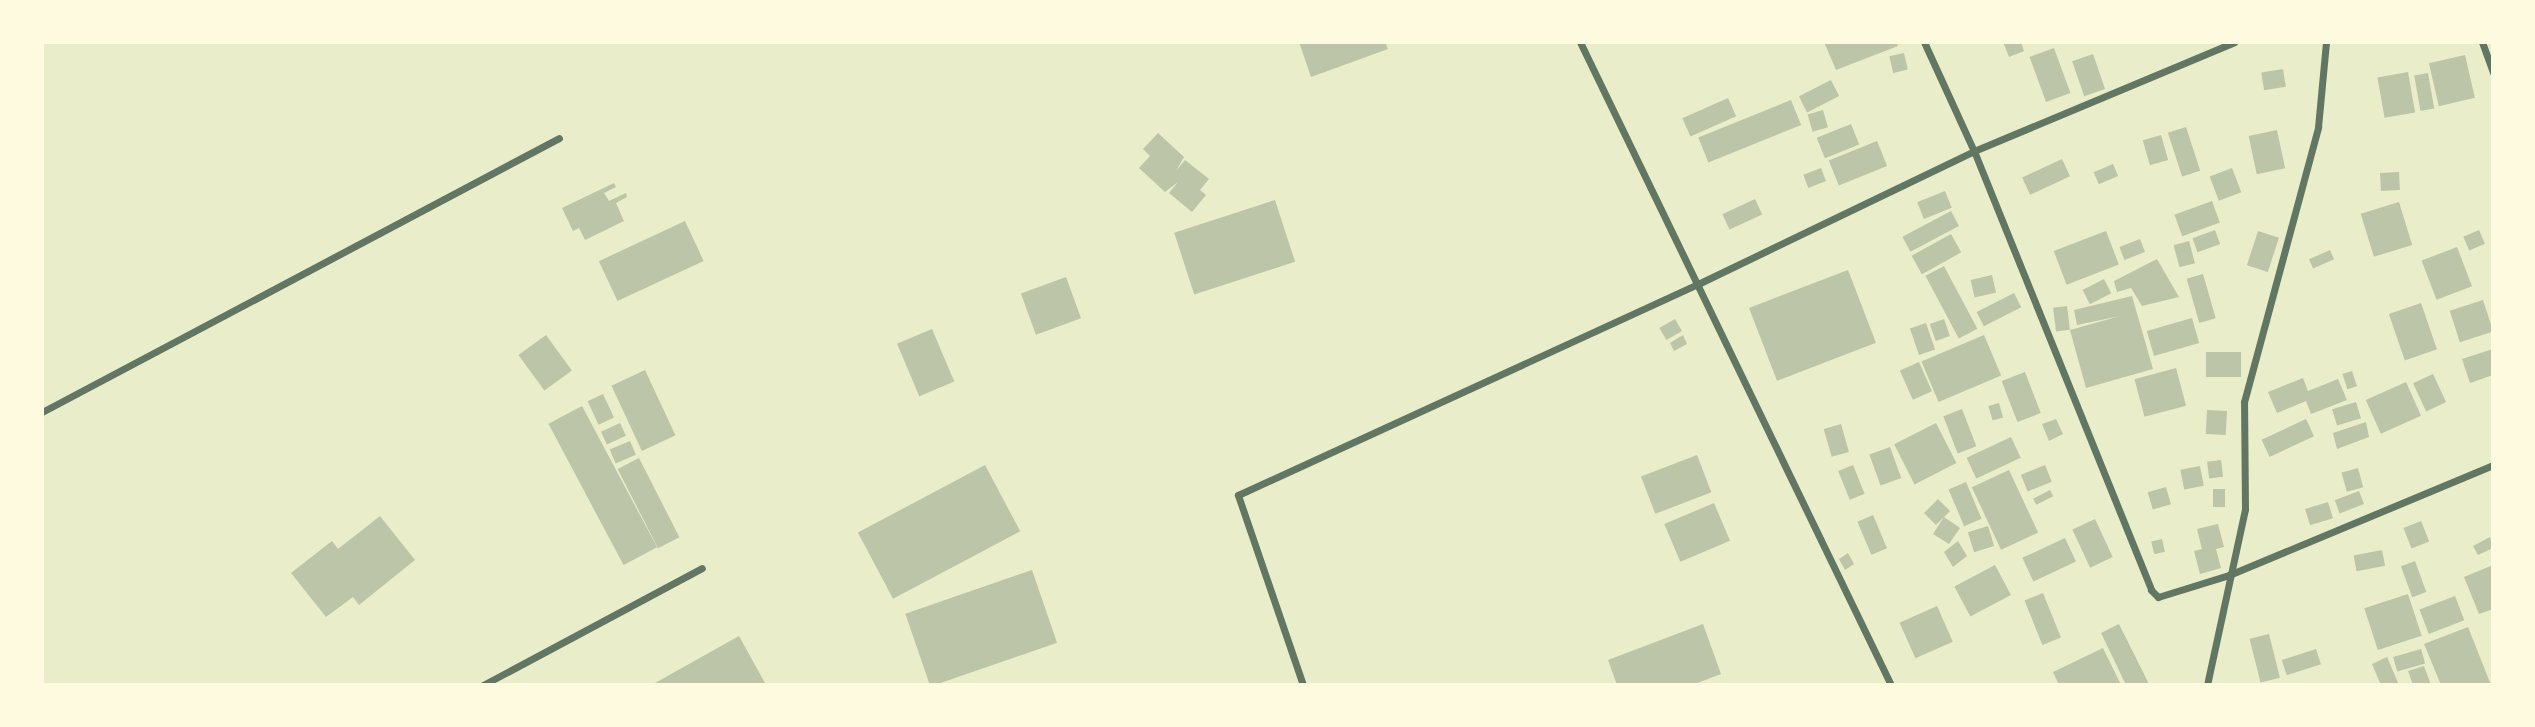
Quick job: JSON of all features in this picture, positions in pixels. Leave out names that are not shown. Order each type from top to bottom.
[{"type":"street","points":[[1580,42],[1700,283],[1891,685]]},
{"type":"street","points":[[1924,42],[1974,151],[2151,590],[2165,598],[2229,575],[2493,465]]},
{"type":"street","points":[[1303,685],[1238,495],[1700,283],[1974,151],[2233,42]]},
{"type":"street","points":[[2207,685],[2245,509],[2244,402],[2318,127],[2326,42]]},
{"type":"street","points":[[2483,42],[2493,73]]},
{"type":"street","points":[[42,412],[559,138]]},
{"type":"street","points":[[483,685],[702,568]]},
{"type":"building","points":[[1299,42],[1385,42],[1388,49],[1311,77]]},
{"type":"building","points":[[1824,42],[1896,42],[1898,46],[1836,70]]},
{"type":"building","points":[[2003,42],[2021,42],[2024,51],[2009,57]]},
{"type":"building","points":[[2054,48],[2070,93],[2046,102],[2030,57]]},
{"type":"building","points":[[1904,53],[1908,70],[1893,73],[1889,56]]},
{"type":"building","points":[[2093,54],[2105,89],[2084,96],[2072,61]]},
{"type":"building","points":[[2465,55],[2475,98],[2439,106],[2429,63]]},
{"type":"building","points":[[2283,69],[2286,87],[2264,90],[2261,72]]},
{"type":"building","points":[[2408,72],[2415,112],[2385,118],[2377,77]]},
{"type":"building","points":[[2428,73],[2434,108],[2420,111],[2414,75]]},
{"type":"building","points":[[1831,80],[1839,96],[1807,112],[1799,96]]},
{"type":"building","points":[[1728,98],[1736,116],[1690,137],[1682,118]]},
{"type":"building","points":[[1791,100],[1801,125],[1708,162],[1698,137]]},
{"type":"building","points":[[1823,110],[1828,127],[1813,132],[1808,114]]},
{"type":"building","points":[[1851,124],[1859,144],[1825,158],[1817,138]]},
{"type":"building","points":[[2186,127],[2200,171],[2182,177],[2168,133]]},
{"type":"building","points":[[2277,130],[2285,168],[2257,174],[2249,136]]},
{"type":"building","points":[[1158,133],[1184,157],[1176,171],[1185,160],[1209,179],[1200,190],[1206,195],[1192,212],[1169,193],[1178,182],[1165,192],[1139,168],[1150,156],[1143,149]]},
{"type":"building","points":[[2161,135],[2168,160],[2150,165],[2143,140]]},
{"type":"building","points":[[1877,141],[1887,166],[1839,186],[1829,160]]},
{"type":"building","points":[[2062,159],[2070,176],[2030,195],[2022,178]]},
{"type":"building","points":[[2113,164],[2118,176],[2099,184],[2094,172]]},
{"type":"building","points":[[1821,168],[1826,181],[1808,188],[1803,175]]},
{"type":"building","points":[[2232,168],[2241,192],[2219,201],[2210,177]]},
{"type":"building","points":[[2399,172],[2400,190],[2381,191],[2380,173]]},
{"type":"building","points":[[614,183],[616,187],[604,193],[609,201],[626,193],[627,197],[616,203],[624,221],[585,240],[579,228],[573,231],[562,208]]},
{"type":"building","points":[[1945,191],[1952,208],[1924,219],[1917,202]]},
{"type":"building","points":[[1755,199],[1762,214],[1730,230],[1722,214]]},
{"type":"building","points":[[1275,200],[1295,262],[1194,295],[1174,233]]},
{"type":"building","points":[[2212,201],[2220,223],[2182,236],[2174,215]]},
{"type":"building","points":[[2399,202],[2412,245],[2374,257],[2361,214]]},
{"type":"building","points":[[1951,211],[1959,226],[1910,252],[1902,237]]},
{"type":"building","points":[[685,221],[704,261],[617,301],[599,261]]},
{"type":"building","points":[[2215,230],[2220,244],[2198,252],[2192,238]]},
{"type":"building","points":[[2479,230],[2485,244],[2469,250],[2463,237]]},
{"type":"building","points":[[2106,231],[2119,265],[2067,285],[2054,251]]},
{"type":"building","points":[[2258,231],[2279,238],[2268,272],[2247,265]]},
{"type":"building","points":[[1951,234],[1961,252],[1922,274],[1912,256]]},
{"type":"building","points":[[2140,239],[2145,252],[2124,260],[2119,247]]},
{"type":"building","points":[[2189,241],[2195,263],[2179,267],[2174,245]]},
{"type":"building","points":[[2457,247],[2472,286],[2437,300],[2422,261]]},
{"type":"building","points":[[2330,250],[2334,259],[2313,268],[2309,259]]},
{"type":"building","points":[[2157,259],[2179,297],[2142,306],[2131,288],[2117,292],[2114,281]]},
{"type":"building","points":[[1944,266],[1977,329],[1959,339],[1925,276]]},
{"type":"building","points":[[1848,270],[1876,343],[1777,381],[1749,308]]},
{"type":"building","points":[[2203,274],[2216,318],[2199,323],[2187,279]]},
{"type":"building","points":[[1992,275],[1996,293],[1975,297],[1971,280]]},
{"type":"building","points":[[1066,277],[1081,318],[1036,335],[1021,293]]},
{"type":"building","points":[[2104,279],[2111,293],[2090,304],[2083,290]]},
{"type":"building","points":[[2014,293],[2021,307],[1984,326],[1977,312]]},
{"type":"building","points":[[2132,296],[2153,369],[2086,388],[2070,330],[2120,316],[2077,325],[2074,310]]},
{"type":"building","points":[[2483,300],[2493,331],[2460,342],[2450,311]]},
{"type":"building","points":[[2421,303],[2437,349],[2405,360],[2389,314]]},
{"type":"building","points":[[2067,306],[2070,330],[2056,332],[2053,308]]},
{"type":"building","points":[[2192,318],[2199,343],[2154,356],[2147,331]]},
{"type":"building","points":[[1675,319],[1682,331],[1666,340],[1659,328]]},
{"type":"building","points":[[1944,319],[1950,336],[1936,341],[1930,324]]},
{"type":"building","points":[[1926,323],[1935,349],[1919,355],[1910,329]]},
{"type":"building","points":[[932,329],[954,381],[919,396],[897,344]]},
{"type":"building","points":[[546,335],[572,371],[544,391],[518,355]]},
{"type":"building","points":[[1683,335],[1687,344],[1674,351],[1670,343]]},
{"type":"building","points":[[1984,335],[2001,376],[1939,402],[1921,362]]},
{"type":"building","points":[[2493,349],[2493,375],[2470,383],[2462,359]]},
{"type":"building","points":[[2206,352],[2241,352],[2241,377],[2206,377]]},
{"type":"building","points":[[1919,362],[1932,391],[1913,400],[1900,371]]},
{"type":"building","points":[[2176,368],[2186,406],[2145,417],[2134,379]]},
{"type":"building","points":[[645,370],[675,435],[642,451],[611,386]]},
{"type":"building","points":[[2352,371],[2357,386],[2347,389],[2342,374]]},
{"type":"building","points":[[2025,372],[2041,413],[2017,422],[2002,381]]},
{"type":"building","points":[[2433,374],[2446,402],[2426,411],[2413,383]]},
{"type":"building","points":[[2303,378],[2308,391],[2338,379],[2347,400],[2311,414],[2306,401],[2277,413],[2268,392]]},
{"type":"building","points":[[2406,382],[2421,416],[2381,434],[2366,400]]},
{"type":"building","points":[[603,394],[614,418],[599,425],[588,401]]},
{"type":"building","points":[[2356,402],[2361,418],[2337,426],[2332,409]]},
{"type":"building","points":[[1999,403],[2003,417],[1993,420],[1988,406]]},
{"type":"building","points":[[582,406],[657,547],[624,565],[548,424]]},
{"type":"building","points":[[1962,409],[1976,446],[1958,454],[1943,416]]},
{"type":"building","points":[[2207,410],[2227,411],[2226,435],[2206,434]]},
{"type":"building","points":[[2056,419],[2063,434],[2049,441],[2042,424]]},
{"type":"building","points":[[2306,419],[2314,436],[2270,457],[2262,440]]},
{"type":"building","points":[[2366,422],[2369,437],[2337,449],[2333,433]]},
{"type":"building","points":[[620,423],[626,436],[607,445],[601,432]]},
{"type":"building","points":[[1936,423],[1956,463],[1915,484],[1894,444]]},
{"type":"building","points":[[1841,424],[1849,452],[1832,457],[1824,429]]},
{"type":"building","points":[[2011,437],[2021,458],[1976,479],[1967,458]]},
{"type":"building","points":[[630,441],[636,455],[616,463],[610,450]]},
{"type":"building","points":[[1890,447],[1901,478],[1881,486],[1869,455]]},
{"type":"building","points":[[1697,455],[1711,492],[1655,514],[1641,477]]},
{"type":"building","points":[[639,458],[679,537],[658,548],[618,469]]},
{"type":"building","points":[[2221,460],[2223,477],[2209,479],[2207,462]]},
{"type":"building","points":[[985,465],[1020,531],[893,599],[858,533]]},
{"type":"building","points":[[1853,465],[1865,494],[1850,500],[1838,471]]},
{"type":"building","points":[[2045,465],[2052,482],[2028,491],[2021,475]]},
{"type":"building","points":[[2200,466],[2204,486],[2184,489],[2180,470]]},
{"type":"building","points":[[2358,468],[2363,487],[2347,492],[2342,472]]},
{"type":"building","points":[[2009,470],[2038,533],[2001,550],[1972,487]]},
{"type":"building","points":[[1966,482],[1982,519],[1964,526],[1949,489]]},
{"type":"building","points":[[2166,487],[2171,504],[2153,510],[2148,492]]},
{"type":"building","points":[[2213,489],[2225,489],[2225,507],[2213,507]]},
{"type":"building","points":[[2050,490],[2053,496],[2036,505],[2033,499]]},
{"type":"building","points":[[2359,491],[2364,504],[2340,513],[2335,500]]},
{"type":"building","points":[[1938,499],[1950,511],[1936,525],[1924,513]]},
{"type":"building","points":[[2328,502],[2333,518],[2310,525],[2305,509]]},
{"type":"building","points":[[1714,503],[1730,541],[1680,562],[1664,524]]},
{"type":"building","points":[[1873,515],[1887,548],[1871,555],[1857,522]]},
{"type":"building","points":[[380,516],[415,560],[359,605],[353,597],[326,617],[291,573],[332,541],[338,549]]},
{"type":"building","points":[[1944,517],[1960,528],[1949,544],[1933,534]]},
{"type":"building","points":[[2095,519],[2113,557],[2090,568],[2072,530]]},
{"type":"building","points":[[2421,521],[2429,541],[2412,549],[2403,528]]},
{"type":"building","points":[[2218,524],[2224,547],[2216,549],[2221,568],[2200,574],[2194,551],[2202,549],[2197,529]]},
{"type":"building","points":[[1988,526],[1994,546],[1974,552],[1968,532]]},
{"type":"building","points":[[2490,537],[2493,548],[2478,555],[2473,546]]},
{"type":"building","points":[[2065,538],[2076,562],[2033,581],[2022,558]]},
{"type":"building","points":[[2162,539],[2165,552],[2154,554],[2151,541]]},
{"type":"building","points":[[1958,541],[1967,556],[1953,567],[1944,552]]},
{"type":"building","points":[[2382,550],[2385,566],[2357,571],[2354,556]]},
{"type":"building","points":[[1848,553],[1854,564],[1845,570],[1839,559]]},
{"type":"building","points":[[2415,561],[2426,592],[2412,597],[2401,566]]},
{"type":"building","points":[[1995,565],[2011,595],[1970,617],[1954,587]]},
{"type":"building","points":[[2493,565],[2493,609],[2479,614],[2464,577]]},
{"type":"building","points":[[1032,570],[1057,643],[930,685],[905,614]]},
{"type":"building","points":[[2043,593],[2061,638],[2042,645],[2024,600]]},
{"type":"building","points":[[2408,594],[2422,636],[2378,650],[2364,608]]},
{"type":"building","points":[[2455,596],[2464,620],[2429,634],[2420,610]]},
{"type":"building","points":[[1937,606],[1953,642],[1915,658],[1900,623]]},
{"type":"building","points":[[1703,624],[1721,674],[1692,685],[1617,685],[1608,660]]},
{"type":"building","points":[[2119,624],[2149,684],[2126,685],[2101,633]]},
{"type":"building","points":[[2468,627],[2491,685],[2441,685],[2424,644]]},
{"type":"building","points":[[2269,634],[2280,678],[2260,683],[2250,639]]},
{"type":"building","points":[[739,636],[766,685],[656,685],[655,683]]},
{"type":"building","points":[[2103,648],[2121,685],[2059,685],[2053,672]]},
{"type":"building","points":[[2316,649],[2321,664],[2287,675],[2282,660]]},
{"type":"building","points":[[2421,649],[2425,663],[2397,671],[2393,657]]},
{"type":"building","points":[[2387,657],[2399,685],[2381,685],[2372,664]]},
{"type":"building","points":[[2424,666],[2431,685],[2413,685],[2408,671]]}]
